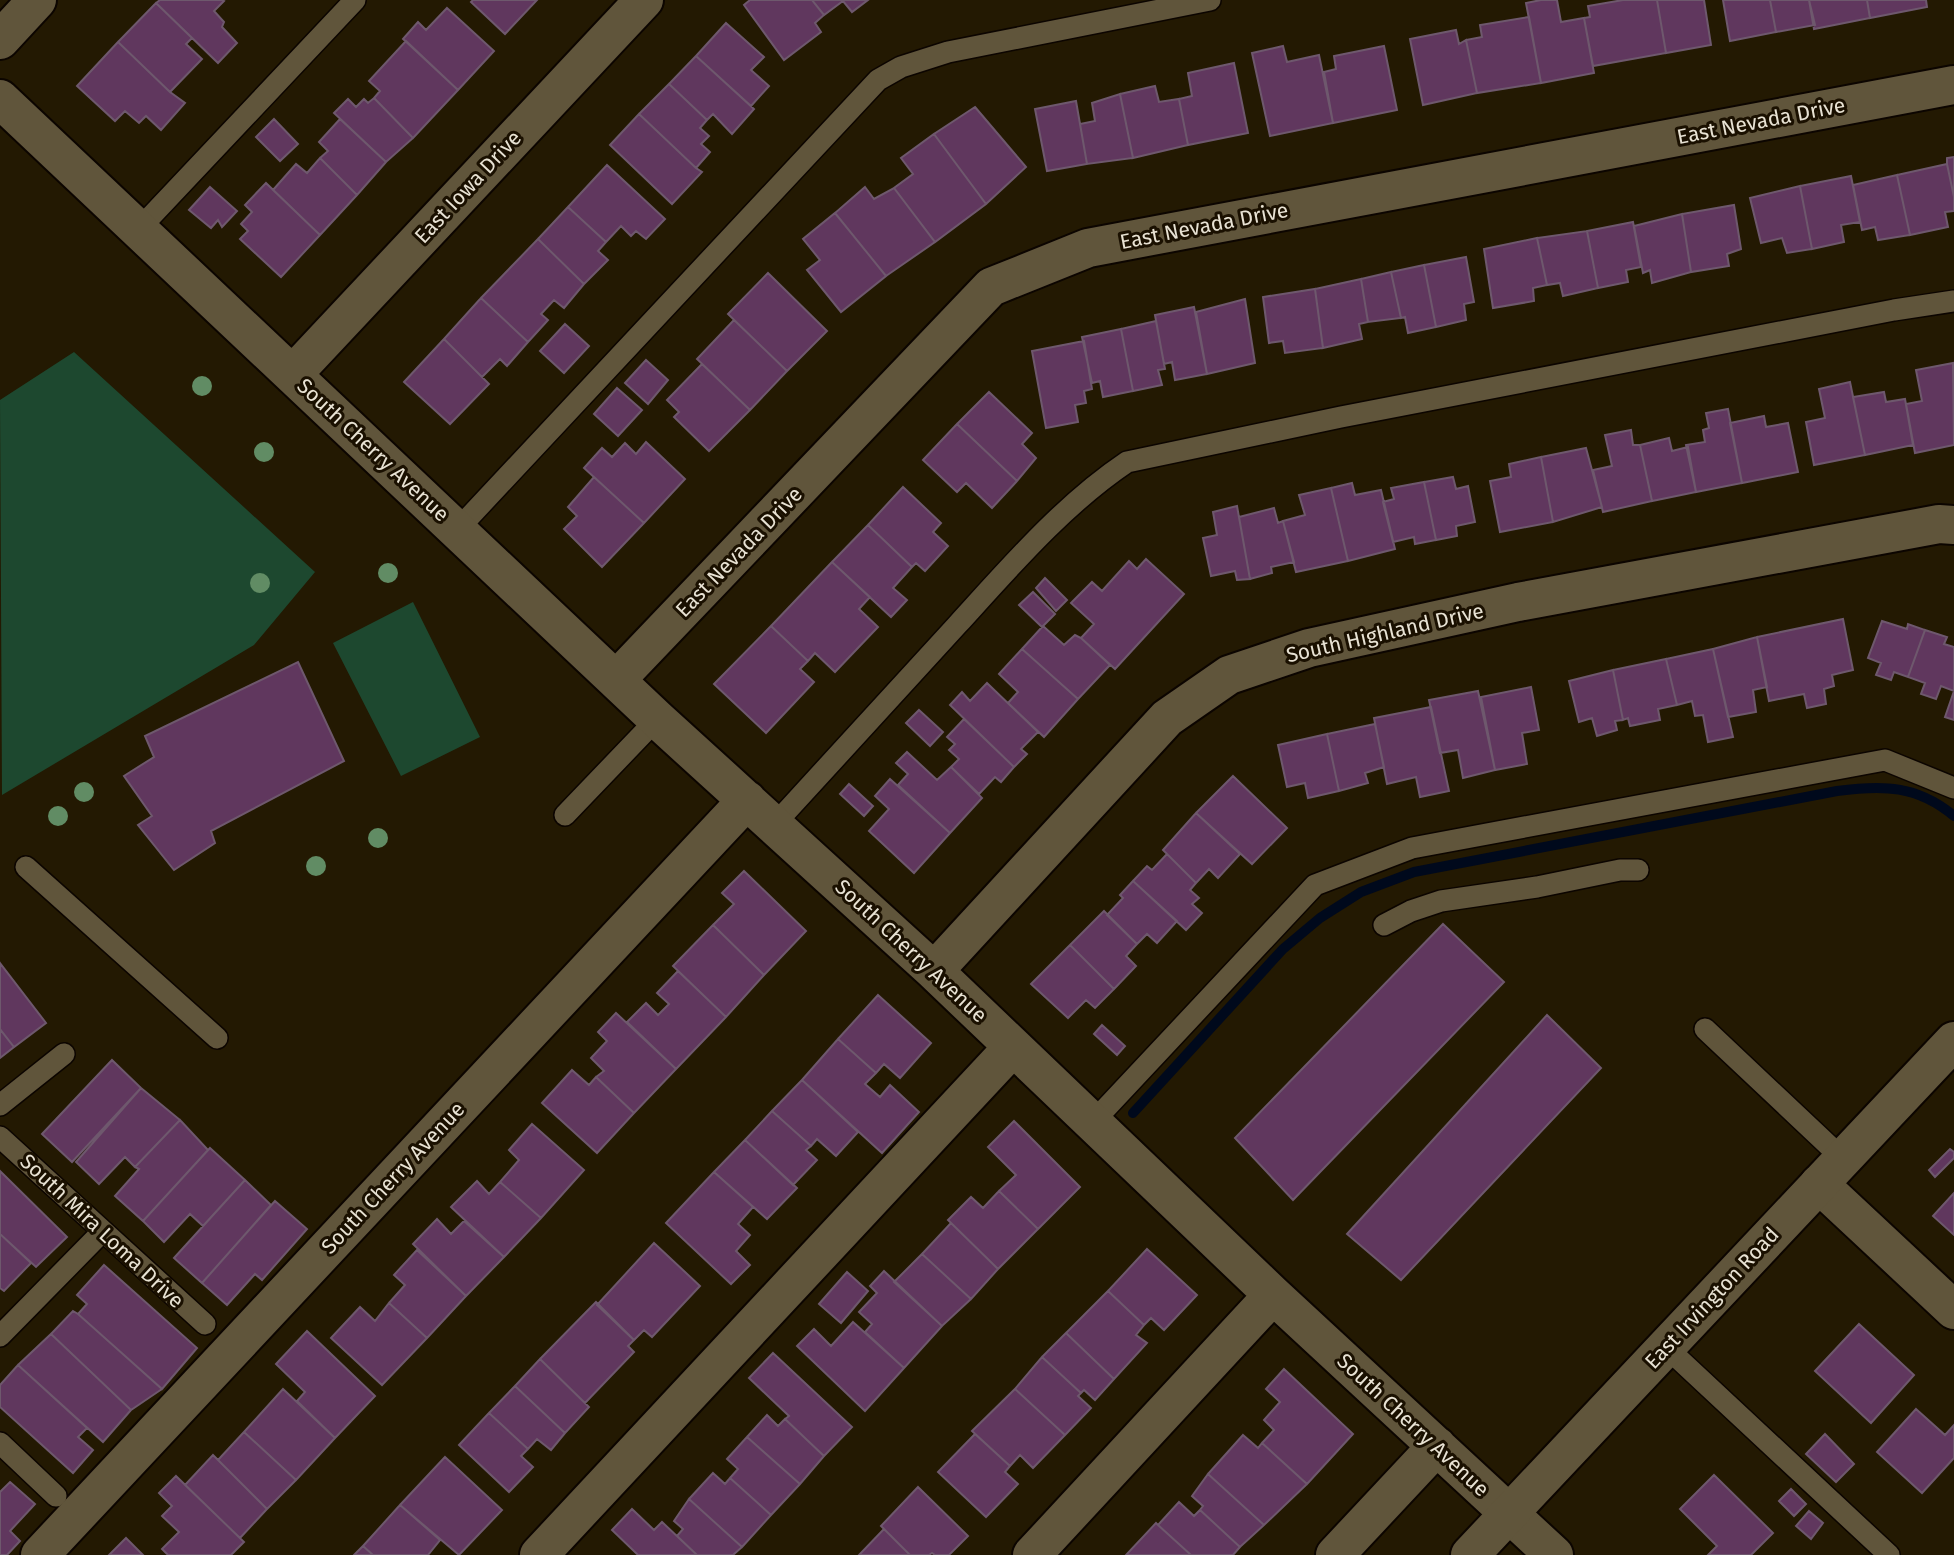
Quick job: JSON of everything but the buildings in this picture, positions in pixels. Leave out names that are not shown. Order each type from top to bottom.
[{"type":"street","points":[[0,40],[37,0]]},
{"type":"street","name":"East Iowa Drive","points":[[293,374],[644,0]]},
{"type":"street","name":"East Nevada Drive","points":[[617,679],[991,287],[1088,248],[1954,85]]},
{"type":"street","name":"South Cherry Avenue","points":[[0,99],[657,719],[934,971],[1273,1295],[1554,1555]]},
{"type":"street","name":"South Highland Drive","points":[[934,971],[1167,718],[1229,675],[1309,648],[1518,602],[1939,524],[1954,525]]},
{"type":"street","name":"South Cherry Avenue","points":[[40,1555],[747,800]]},
{"type":"street","name":"East Irvington Road","points":[[1470,1555],[1954,1041]]},
{"type":"street","points":[[539,1555],[1013,1046]]},
{"type":"street","points":[[1831,1172],[1954,1310]]},
{"type":"street","points":[[1032,1555],[1273,1295]]},
{"type":"street","points":[[1335,1555],[1437,1446]]},
{"type":"lane","points":[[139,229],[355,0]]},
{"type":"lane","points":[[458,529],[878,80],[901,67],[948,52],[1210,0]]},
{"type":"lane","points":[[775,825],[984,596],[1075,503],[1127,462],[1341,417],[1894,310],[1954,301]]},
{"type":"lane","points":[[565,815],[657,719]]},
{"type":"lane","points":[[1092,1123],[1315,884],[1412,848],[1885,760],[1954,788]]},
{"type":"lane","points":[[26,867],[218,1038]]},
{"type":"lane","points":[[1384,925],[1411,911],[1441,901],[1537,887],[1620,870],[1638,870]]},
{"type":"lane","points":[[1704,1029],[1831,1172]]},
{"type":"lane","points":[[0,1105],[64,1054]]},
{"type":"lane","name":"South Mira Loma Drive","points":[[0,1137],[205,1324]]},
{"type":"lane","points":[[0,1336],[103,1231]]},
{"type":"lane","points":[[1665,1347],[1889,1555]]},
{"type":"lane","points":[[0,1443],[56,1496]]},
{"type":"green space","points":[[74,352],[315,572],[254,645],[2,795],[0,400]]},
{"type":"green space","points":[[413,602],[480,737],[401,776],[333,643]]},
{"type":"waterway","points":[[1133,1113],[1283,949],[1320,918],[1361,892],[1414,872],[1854,789],[1884,788],[1913,793],[1927,798],[1954,816]]}]
